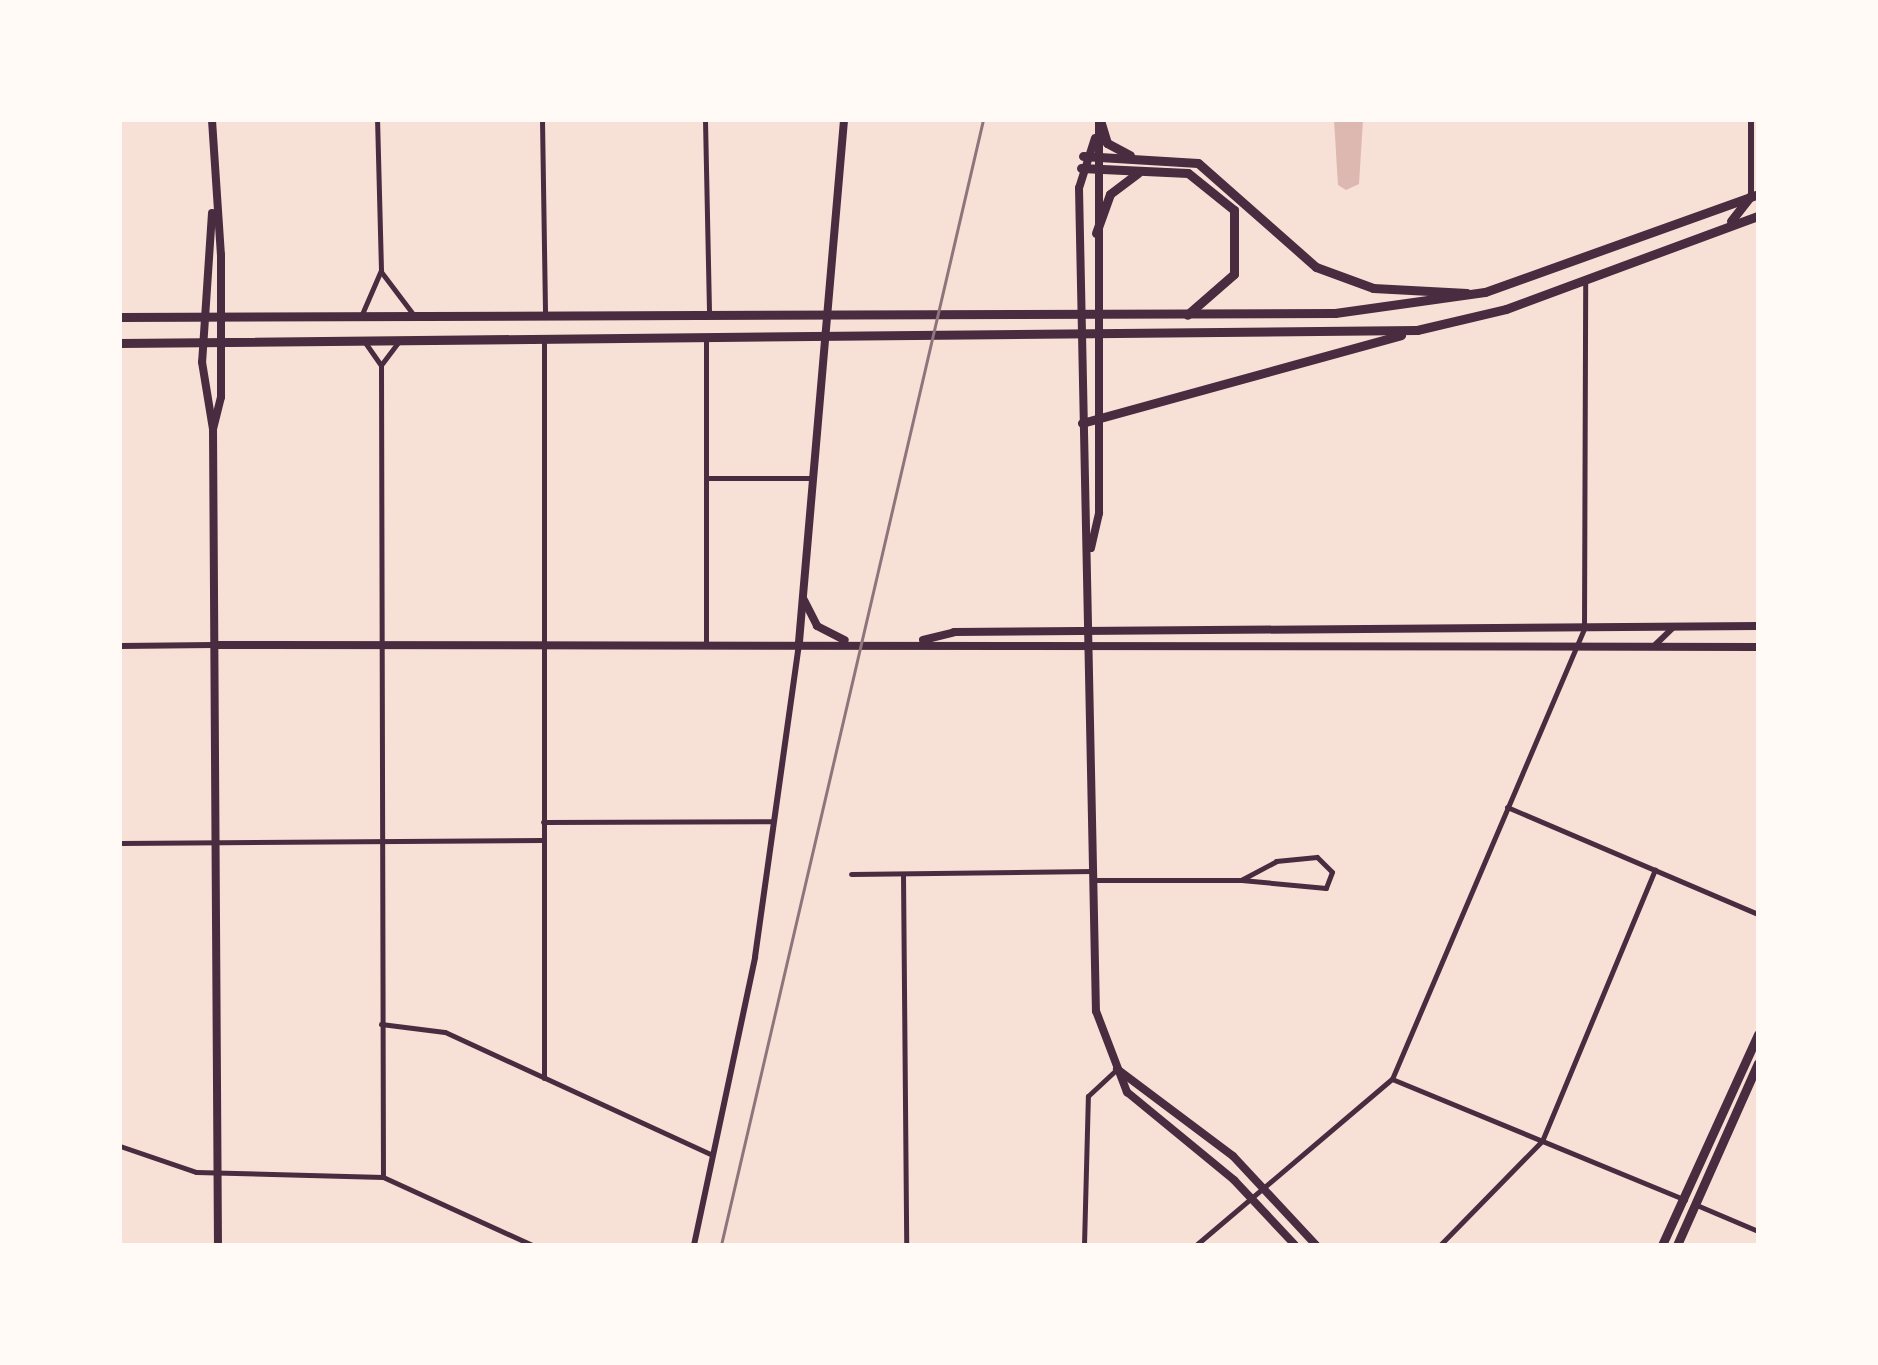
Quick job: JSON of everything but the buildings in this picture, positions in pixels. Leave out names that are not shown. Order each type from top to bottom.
[{"type":"main road","points":[[212,120],[212,212],[221,379],[212,428]]},
{"type":"main road","points":[[798,642],[829,339],[844,120]]},
{"type":"main road","points":[[1092,548],[1097,423],[1095,138],[1099,120]]},
{"type":"main road","points":[[1099,120],[1108,143],[1137,158]]},
{"type":"main road","points":[[1095,138],[1083,156],[1081,168],[1082,423],[1094,631],[1096,1012],[1117,1069],[1141,1107],[1251,1198],[1295,1245]]},
{"type":"main road","points":[[1083,156],[1137,158],[1218,173],[1293,254],[1347,280],[1412,294],[1485,292]]},
{"type":"main road","points":[[1081,168],[1146,171],[1206,180],[1234,210],[1234,274],[1184,316]]},
{"type":"main road","points":[[1096,232],[1110,194],[1146,171]]},
{"type":"main road","points":[[1720,228],[1755,194]]},
{"type":"main road","points":[[120,317],[1335,314],[1485,292],[1755,194]]},
{"type":"main road","points":[[212,212],[202,362],[212,428],[218,1245]]},
{"type":"main road","points":[[1082,423],[1097,423],[1586,281],[1758,216]]},
{"type":"main road","points":[[120,343],[706,341],[1417,330]]},
{"type":"main road","points":[[804,598],[818,626],[850,642]]},
{"type":"main road","points":[[214,646],[882,642],[1094,631],[1758,626]]},
{"type":"main road","points":[[919,641],[1094,647],[1758,647]]},
{"type":"main road","points":[[1662,1245],[1686,1201],[1758,1034]]},
{"type":"main road","points":[[1677,1245],[1699,1206],[1758,1063]]},
{"type":"main road","points":[[1117,1069],[1264,1186],[1316,1245]]},
{"type":"street","points":[[362,314],[380,270],[378,120]]},
{"type":"street","points":[[542,120],[544,314]]},
{"type":"street","points":[[705,120],[708,314]]},
{"type":"street","points":[[1751,120],[1755,194]]},
{"type":"street","points":[[380,270],[414,314]]},
{"type":"street","points":[[1196,1245],[1392,1079],[1584,628],[1586,281]]},
{"type":"street","points":[[364,340],[381,365],[383,1178]]},
{"type":"street","points":[[381,365],[400,340]]},
{"type":"street","points":[[544,341],[544,1078]]},
{"type":"street","points":[[706,341],[706,642]]},
{"type":"street","points":[[706,478],[816,478]]},
{"type":"street","points":[[1652,648],[1674,626]]},
{"type":"street","points":[[694,1245],[710,1154],[755,957],[798,642]]},
{"type":"street","points":[[120,646],[214,646]]},
{"type":"street","points":[[1507,807],[1758,914]]},
{"type":"street","points":[[543,822],[772,821]]},
{"type":"street","points":[[120,843],[543,840]]},
{"type":"street","points":[[851,874],[1240,880],[1321,890],[1332,872],[1306,856],[1240,880]]},
{"type":"street","points":[[1440,1245],[1542,1141],[1655,870]]},
{"type":"street","points":[[903,874],[906,1245]]},
{"type":"street","points":[[382,1024],[445,1032],[710,1154]]},
{"type":"street","points":[[1084,1245],[1088,1096],[1117,1069]]},
{"type":"street","points":[[1392,1079],[1686,1201]]},
{"type":"street","points":[[120,1146],[218,1172],[383,1178],[532,1245]]},
{"type":"street","points":[[1699,1206],[1758,1231]]},
{"type":"shaded area","points":[[1334,120],[1363,120],[1359,184],[1346,190],[1338,185]]},
{"type":"railway","points":[[721,1245],[983,120]]}]
